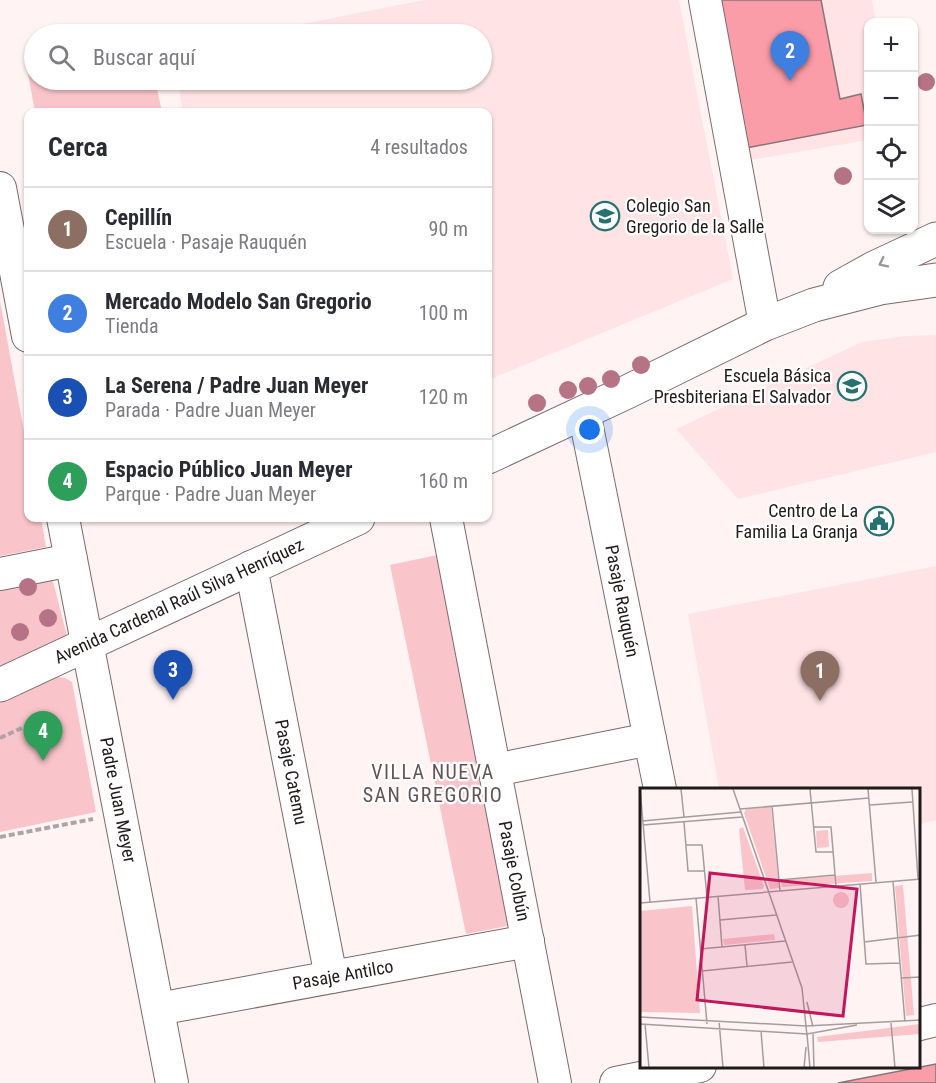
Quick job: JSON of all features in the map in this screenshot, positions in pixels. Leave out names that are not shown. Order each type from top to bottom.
[{"type":"main road","points":[[814,305],[874,268],[936,238]]},
{"type":"main road","points":[[492,455],[765,324],[814,305],[880,288],[936,280]]},
{"type":"main road","name":"Avenida Cardenal Raúl Silva Henríquez","points":[[0,685],[349,522]]},
{"type":"street","points":[[705,0],[765,324]]},
{"type":"street","points":[[0,188],[24,315]]},
{"type":"street","name":"Pasaje Rauquén","points":[[584,412],[660,788]]},
{"type":"street","name":"Padre Juan Meyer","points":[[64,522],[172,1083]]},
{"type":"street","name":"Pasaje Colbún","points":[[447,522],[555,1083]]},
{"type":"street","points":[[0,574],[72,560]]},
{"type":"street","name":"Pasaje Catemu","points":[[251,567],[331,977]]},
{"type":"street","points":[[495,770],[650,739]]},
{"type":"street","name":"Pasaje Antilco","points":[[158,1009],[528,941]]},
{"type":"street","points":[[921,1024],[936,1020]]},
{"type":"street","points":[[616,1083],[690,1068]]},
{"type":"path","points":[[0,738],[52,714]]},
{"type":"path","points":[[0,837],[120,814]]},
{"type":"shaded area","name":"Colegio San Gregorio de la Salle","points":[[424,0],[679,0],[733,279],[492,378],[492,108],[182,108],[180,90],[492,90],[492,24],[303,24]]},
{"type":"shaded area","points":[[697,0],[872,0],[875,18],[864,18],[864,141],[727,164]]},
{"type":"shaded area","points":[[31,90],[157,90],[161,108],[34,108]]},
{"type":"shaded area","points":[[0,301],[24,431],[24,522],[42,522],[46,547],[0,556]]},
{"type":"shaded area","name":"Escuela Básica Presbiteriana El Salvador","points":[[936,335],[936,452],[738,499],[676,429],[862,342],[906,336]]},
{"type":"shaded area","points":[[437,555],[513,925],[466,934],[390,565]]},
{"type":"shaded area","points":[[936,566],[936,820],[921,824],[921,788],[719,788],[688,614]]},
{"type":"shaded area","points":[[50,570],[67,636],[0,666],[0,580]]},
{"type":"shaded area","points":[[50,676],[65,678],[72,682],[96,812],[0,832],[0,700]]},
{"type":"building","points":[[717,0],[821,0],[840,99],[861,94],[864,126],[746,148]]},
{"type":"building","points":[[936,1064],[936,1083],[838,1083],[921,1068]]},
{"type":"place","name":"Mercado Modelo San Gregorio","points":[[790,81]]},
{"type":"place","name":"Colegio San Gregorio de la Salle","points":[[605,216]]},
{"type":"place","name":"Escuela Básica Presbiteriana El Salvador","points":[[852,386]]},
{"type":"place","name":"Centro de La Familia La Granja","points":[[879,521]]},
{"type":"place","name":"La Serena / Padre Juan Meyer","points":[[173,700]]},
{"type":"place","name":"Cepillín","points":[[820,701]]},
{"type":"place","name":"Espacio Público Juan Meyer","points":[[43,761]]},
{"type":"district","name":"VILLA NUEVA SAN GREGORIO","points":[[433,784]]}]
